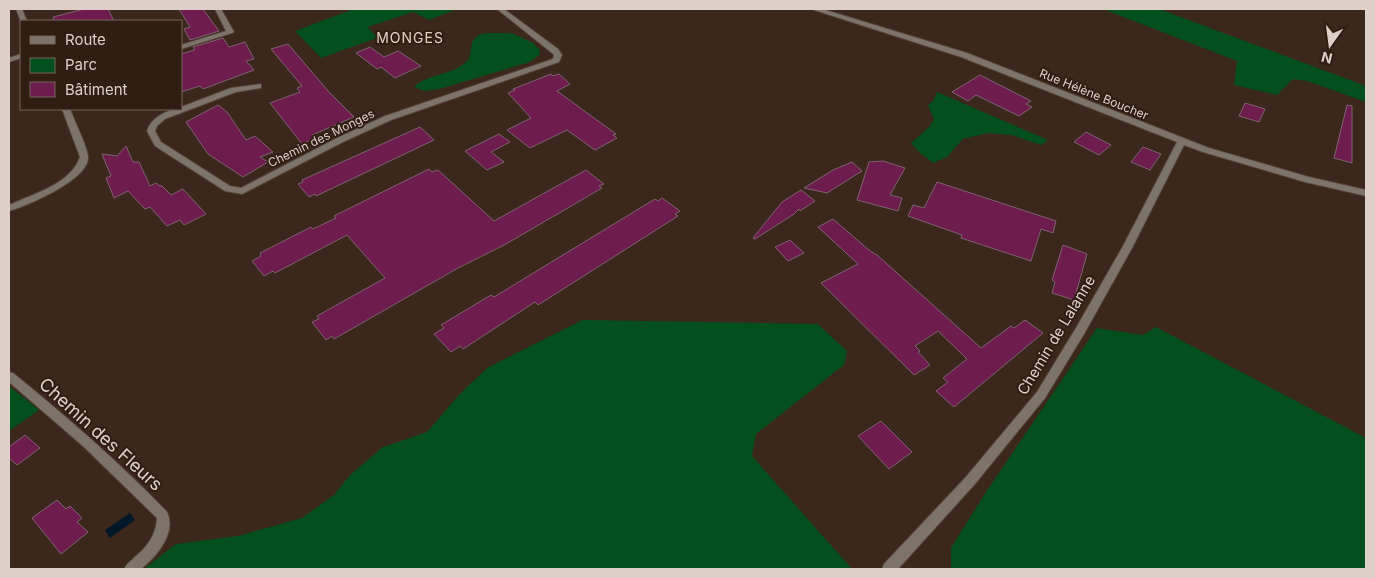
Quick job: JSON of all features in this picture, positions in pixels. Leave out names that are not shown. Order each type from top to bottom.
[{"type":"street","points":[[182,47],[230,32],[218,9]]},
{"type":"street","name":"Chemin des Monges","points":[[181,110],[162,117],[153,125],[150,132],[158,144],[228,189],[242,191],[340,140],[388,118],[556,60],[558,55],[555,51],[500,9]]},
{"type":"street","name":"Rue Hélène Boucher","points":[[816,9],[964,54],[1182,141],[1255,165],[1366,193]]},
{"type":"street","name":"Chemin des Monges","points":[[182,110],[234,90],[258,86]]},
{"type":"street","points":[[9,208],[70,178],[79,170],[84,162],[84,157],[66,110]]},
{"type":"street","name":"Chemin de Lalanne","points":[[889,569],[970,482],[1041,395],[1080,331],[1182,141]]},
{"type":"street","name":"Chemin des Fleurs","points":[[9,376],[70,425],[164,516],[161,536],[153,549],[131,569]]},
{"type":"green space","points":[[354,9],[457,9],[429,20],[413,12],[368,27],[377,38],[321,58],[295,31]]},
{"type":"green space","points":[[1103,9],[1159,9],[1366,86],[1366,102],[1307,81],[1293,79],[1277,95],[1234,85],[1237,61]]},
{"type":"green space","points":[[512,33],[533,43],[540,50],[539,55],[530,62],[439,89],[424,91],[414,87],[426,79],[461,66],[469,58],[473,41],[480,34]]},
{"type":"green space","points":[[937,92],[1048,140],[1041,145],[1011,135],[988,133],[963,139],[947,157],[933,163],[911,143],[930,126],[934,119],[928,105],[933,101]]},
{"type":"green space","points":[[583,320],[818,324],[847,351],[844,365],[756,434],[752,456],[852,569],[144,569],[176,544],[238,536],[302,518],[334,495],[350,475],[383,447],[427,432],[459,395],[487,368]]},
{"type":"green space","points":[[1156,327],[1366,438],[1366,569],[951,569],[951,548],[984,495],[1097,328],[1143,335]]},
{"type":"green space","points":[[9,386],[39,410],[9,431]]},
{"type":"water","points":[[130,513],[135,520],[110,538],[105,530]]},
{"type":"building","points":[[84,9],[108,9],[114,20],[54,20],[53,17]]},
{"type":"building","points":[[179,9],[203,9],[219,31],[190,40],[184,29],[190,27]]},
{"type":"building","points":[[223,38],[229,47],[245,42],[254,59],[246,61],[254,70],[203,89],[200,86],[182,92],[182,54],[195,50],[193,47]]},
{"type":"building","points":[[288,44],[329,92],[354,117],[312,135],[315,138],[302,144],[270,103],[300,92],[297,88],[302,86],[271,49]]},
{"type":"building","points":[[370,47],[384,57],[398,51],[421,66],[395,78],[381,67],[377,69],[356,53]]},
{"type":"building","points":[[551,74],[553,76],[559,74],[570,84],[557,91],[616,134],[613,135],[617,138],[595,150],[567,130],[530,148],[507,130],[531,118],[508,93],[515,90],[513,89]]},
{"type":"building","points":[[980,75],[1031,101],[1026,104],[1032,107],[1019,116],[976,95],[968,101],[952,92]]},
{"type":"building","points":[[1245,103],[1265,109],[1259,122],[1239,116]]},
{"type":"building","points":[[218,105],[227,112],[246,140],[255,136],[273,152],[260,157],[268,162],[243,177],[208,154],[186,122]]},
{"type":"building","points":[[1347,105],[1352,106],[1352,163],[1334,158]]},
{"type":"building","points":[[420,127],[434,140],[316,196],[315,194],[309,197],[298,184],[303,182],[302,180]]},
{"type":"building","points":[[1086,132],[1111,145],[1099,155],[1074,142]]},
{"type":"building","points":[[499,134],[510,142],[491,152],[504,162],[487,170],[465,151]]},
{"type":"building","points":[[126,146],[133,162],[139,162],[150,186],[156,183],[171,195],[183,189],[206,214],[184,225],[180,220],[167,226],[150,207],[145,209],[128,191],[114,198],[106,178],[111,176],[102,154],[117,156]]},
{"type":"building","points":[[1143,147],[1161,154],[1150,170],[1131,162]]},
{"type":"building","points":[[883,161],[905,168],[890,195],[902,198],[898,211],[857,200],[869,162]]},
{"type":"building","points":[[852,162],[862,171],[827,193],[804,188],[833,170]]},
{"type":"building","points":[[429,169],[432,172],[438,170],[494,221],[586,170],[604,184],[599,186],[602,188],[506,244],[458,268],[334,339],[332,336],[326,340],[312,322],[319,319],[317,316],[385,278],[347,235],[275,273],[273,271],[264,276],[252,261],[261,256],[260,253],[311,227],[313,229],[336,218],[334,216]]},
{"type":"building","points":[[937,182],[1056,221],[1053,233],[1041,229],[1031,261],[961,238],[962,235],[908,216],[913,205],[924,208]]},
{"type":"building","points":[[801,190],[815,201],[800,211],[799,209],[755,239],[753,238],[782,202]]},
{"type":"building","points":[[662,198],[680,211],[675,214],[678,216],[538,305],[535,302],[463,349],[460,346],[451,352],[434,334],[444,328],[441,325],[491,295],[494,297],[655,199],[658,201]]},
{"type":"building","points":[[833,219],[877,255],[981,348],[1011,326],[1014,328],[1025,320],[1043,333],[954,407],[936,391],[948,382],[943,378],[967,359],[938,331],[915,346],[930,365],[914,375],[821,283],[858,264],[818,227]]},
{"type":"building","points":[[790,240],[804,253],[788,261],[775,247]]},
{"type":"building","points":[[1063,245],[1087,254],[1074,300],[1052,293],[1055,282],[1052,280]]},
{"type":"building","points":[[881,421],[912,452],[889,469],[858,436]]},
{"type":"building","points":[[25,435],[40,448],[17,465],[9,458],[9,447]]},
{"type":"building","points":[[57,500],[66,509],[70,506],[82,518],[77,522],[88,532],[61,554],[32,518]]},
{"type":"district","name":"MONGES","points":[[410,37]]}]
